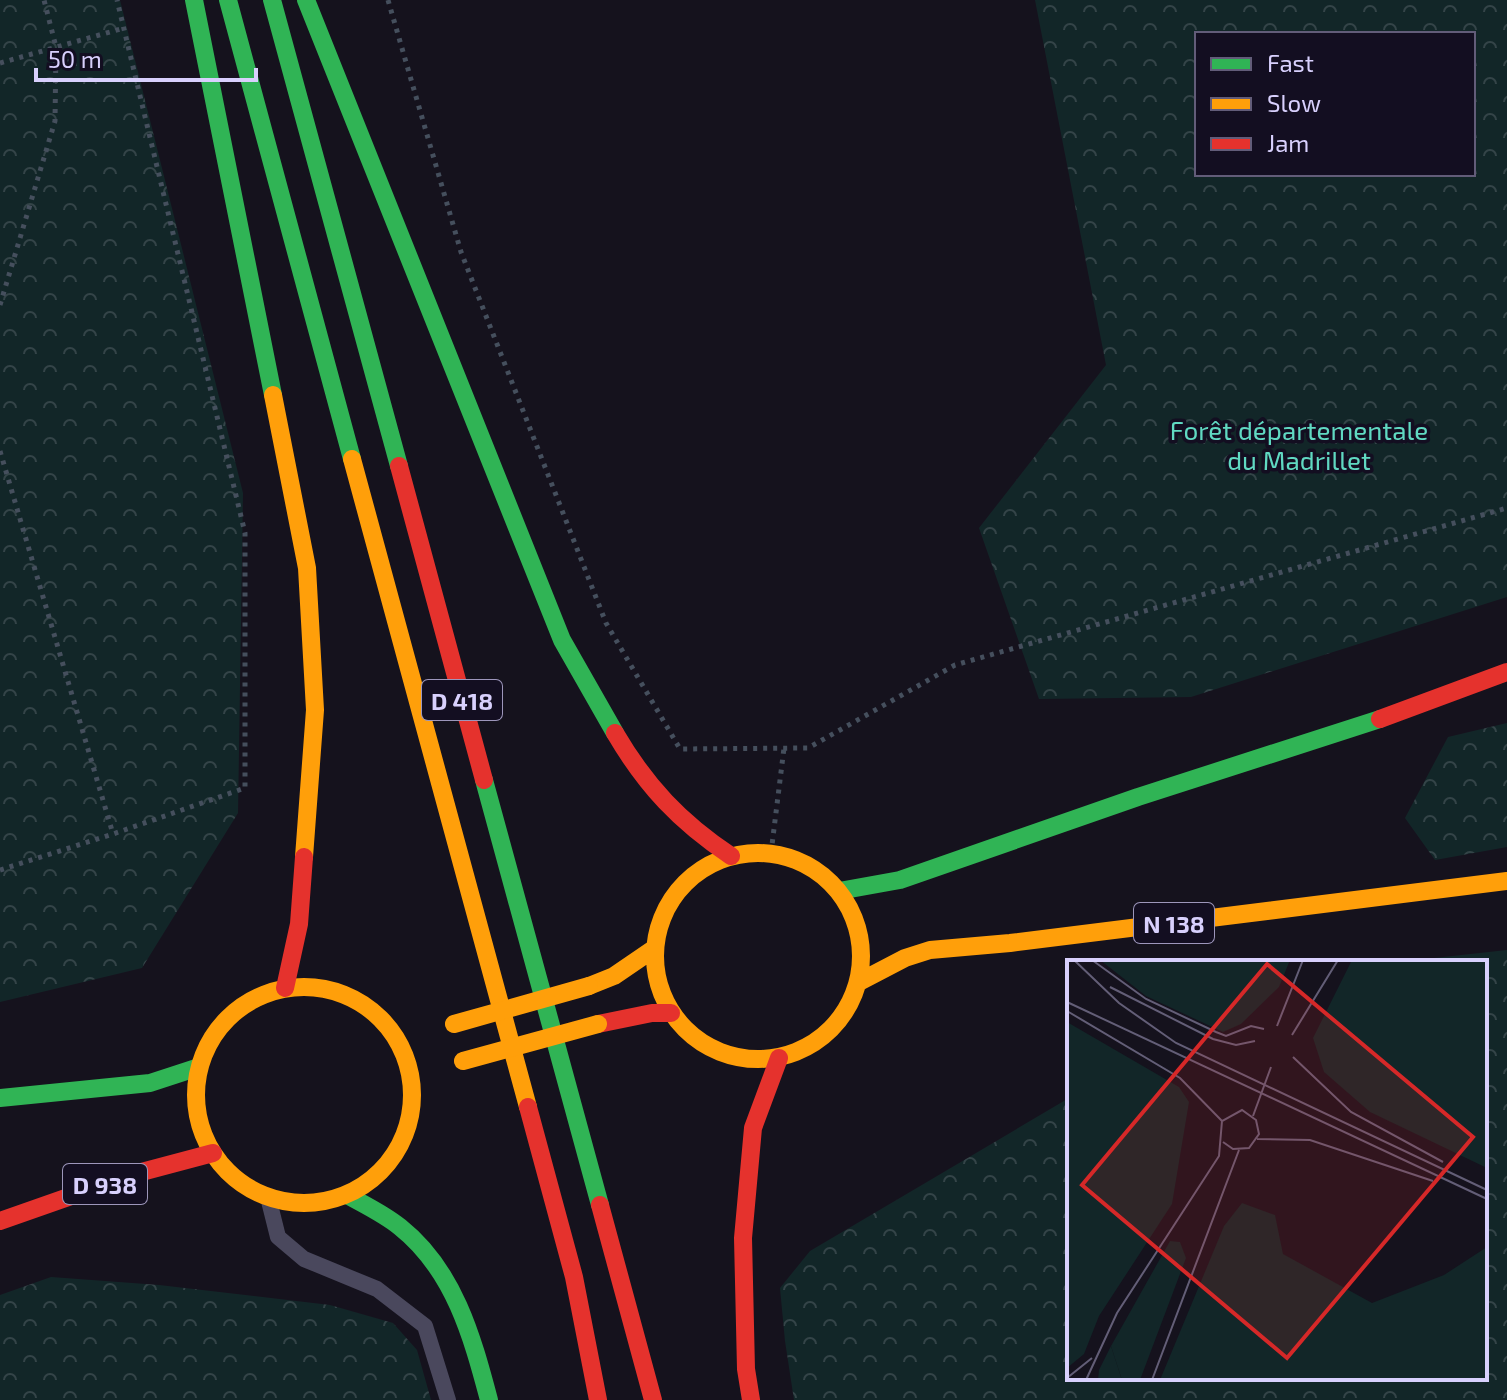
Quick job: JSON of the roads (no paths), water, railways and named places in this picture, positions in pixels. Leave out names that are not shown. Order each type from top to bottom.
[{"type":"highway","points":[[194,0],[307,568],[315,710],[299,924],[285,988]]},
{"type":"highway","name":"D 418","points":[[228,0],[574,1277],[598,1400]]},
{"type":"highway","name":"D 418","points":[[272,0],[653,1400]]},
{"type":"highway","points":[[306,0],[562,640],[627,753],[664,803],[696,833],[731,856]]},
{"type":"highway","points":[[839,891],[900,880],[1138,797],[1371,722],[1507,672]]},
{"type":"highway","points":[[751,852],[771,853],[797,860],[820,873],[839,891],[856,919],[862,950],[859,982],[848,1009],[830,1032],[806,1049],[779,1058],[748,1060],[718,1052],[692,1036],[671,1013],[658,982],[655,948],[660,923],[671,901],[687,881],[707,866],[731,856],[751,852]]},
{"type":"highway","name":"N 138","points":[[859,982],[905,958],[930,950],[1507,881]]},
{"type":"highway","points":[[447,1026],[589,986],[614,976],[655,948]]},
{"type":"highway","points":[[318,987],[350,996],[377,1014],[405,1038],[408,1062],[419,1083],[410,1120],[397,1151],[376,1177],[347,1195],[321,1203],[294,1203],[268,1197],[237,1180],[213,1153],[200,1126],[195,1096],[199,1067],[211,1038],[230,1015],[255,997],[285,988],[318,987]]},
{"type":"highway","points":[[457,1064],[598,1024],[652,1013],[671,1013]]},
{"type":"highway","points":[[751,1400],[746,1369],[743,1238],[753,1128],[779,1058]]},
{"type":"highway","points":[[0,1098],[150,1083],[199,1067]]},
{"type":"highway","name":"D 938","points":[[0,1221],[134,1174],[213,1153]]},
{"type":"highway","points":[[347,1195],[401,1227],[429,1254],[451,1285],[481,1367],[489,1400]]},
{"type":"lane","points":[[268,1197],[278,1237],[304,1259],[377,1289],[425,1326],[448,1400]]},
{"type":"park label","name":"Forêt départementale du Madrillet","points":[[1299,444]]}]
